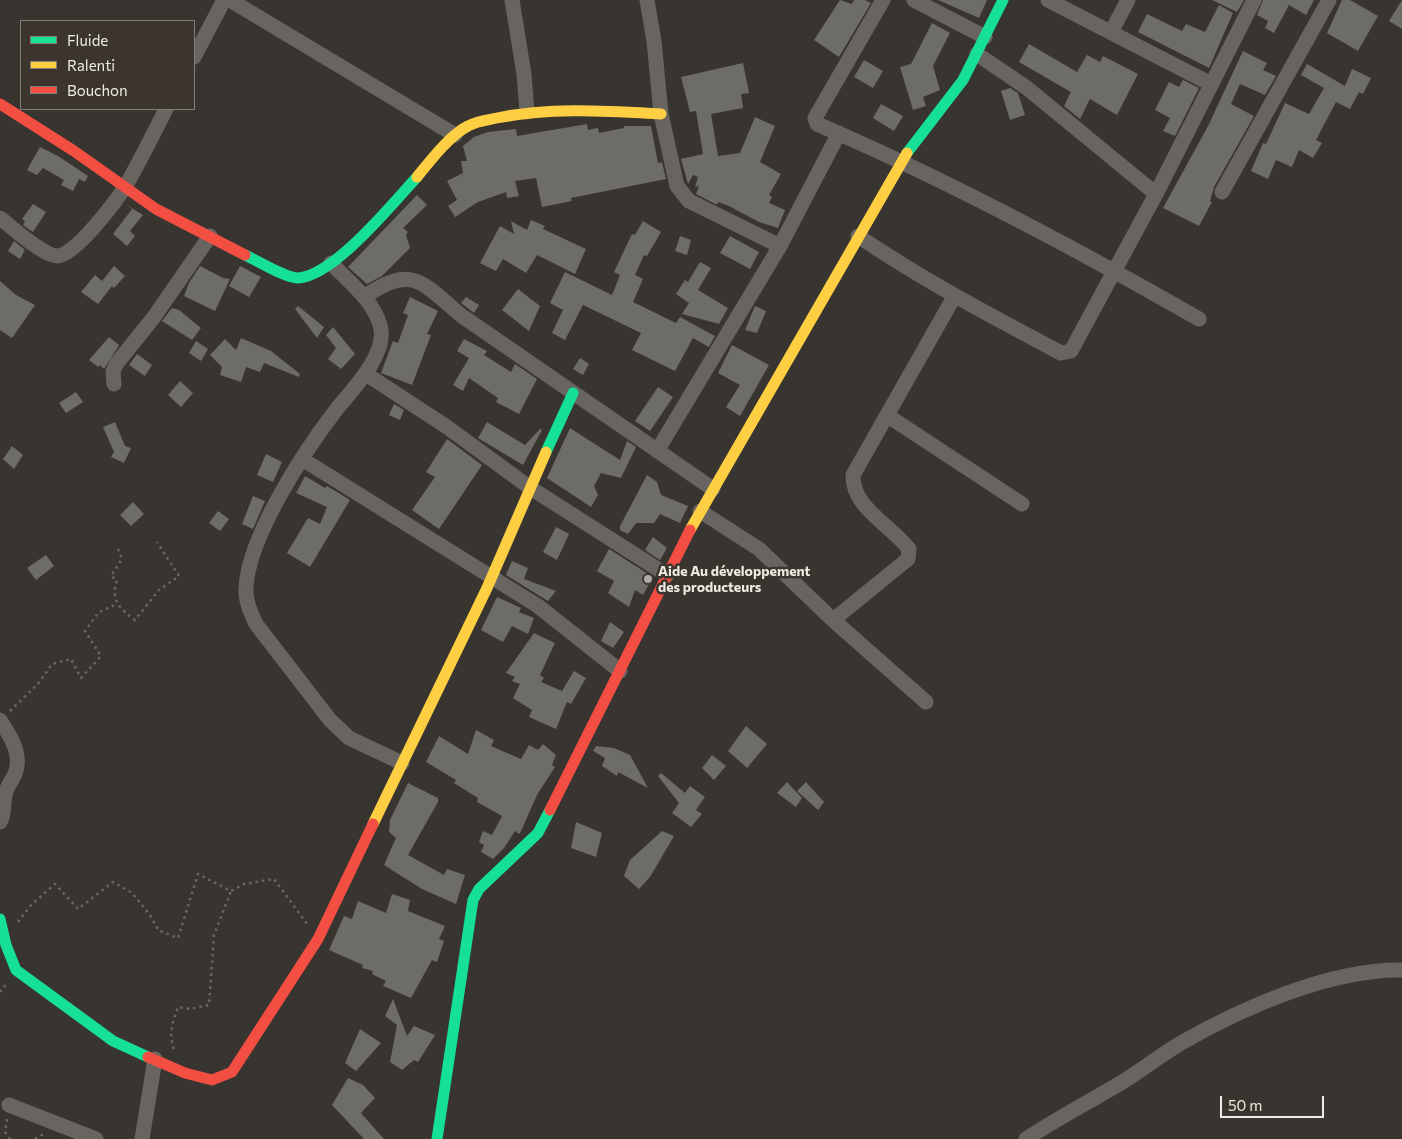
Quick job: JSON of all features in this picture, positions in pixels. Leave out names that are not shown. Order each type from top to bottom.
[{"type":"street","points":[[195,55],[224,0]]},
{"type":"street","points":[[230,0],[455,135]]},
{"type":"street","points":[[512,0],[524,74],[527,112]]},
{"type":"street","points":[[647,0],[654,41],[661,114],[677,186],[682,195],[689,201],[780,246]]},
{"type":"street","points":[[883,0],[815,118],[817,124],[901,160],[1114,271],[1199,319]]},
{"type":"street","points":[[914,0],[985,37]]},
{"type":"street","points":[[436,1139],[473,900],[479,889],[538,833],[700,511],[901,160],[947,102],[977,54],[1003,0]]},
{"type":"street","points":[[1048,0],[1211,84]]},
{"type":"street","points":[[1111,32],[1128,0]]},
{"type":"street","points":[[858,236],[914,274],[954,297],[1061,353],[1071,351],[1156,194],[1254,0]]},
{"type":"street","points":[[1222,192],[1328,0]]},
{"type":"street","points":[[977,54],[1028,88],[1156,194]]},
{"type":"street","points":[[0,104],[74,151],[124,188],[156,208],[275,270],[297,278],[315,273],[331,264],[392,205],[455,135],[466,126],[481,121],[527,112],[609,111],[661,114]]},
{"type":"street","points":[[0,218],[48,253],[58,256],[69,252],[88,234],[124,188],[165,110]]},
{"type":"street","points":[[657,451],[780,246],[839,133]]},
{"type":"street","points":[[114,384],[113,371],[117,363],[154,317],[210,236]]},
{"type":"street","points":[[331,264],[364,297],[373,309],[381,327],[378,352],[366,374],[338,408],[302,458],[268,516],[247,574],[246,590],[249,608],[256,624],[330,720],[349,738],[402,763]]},
{"type":"street","points":[[364,297],[393,280],[404,278],[413,279],[427,286],[462,316],[713,489]]},
{"type":"street","points":[[833,620],[908,559],[909,549],[902,540],[866,507],[852,486],[853,474],[888,416],[954,297]]},
{"type":"street","points":[[366,374],[447,427],[529,487],[667,575]]},
{"type":"street","points":[[0,919],[6,945],[16,970],[113,1041],[185,1073],[212,1080],[232,1072],[318,939],[492,576],[529,487],[573,392]]},
{"type":"street","points":[[888,416],[1022,504]]},
{"type":"street","points":[[302,458],[538,606],[620,671]]},
{"type":"street","points":[[700,511],[759,549],[833,620],[926,702]]},
{"type":"street","points":[[0,720],[13,741],[17,759],[16,773],[4,796],[3,818],[0,822]]},
{"type":"street","points":[[1026,1139],[1124,1081],[1180,1044],[1249,1008],[1324,982],[1378,970],[1402,970]]},
{"type":"street","points":[[142,1139],[155,1059]]},
{"type":"street","points":[[9,1105],[96,1139]]},
{"type":"path","points":[[118,549],[122,559],[111,576],[117,580],[115,588],[117,604],[123,613],[135,620],[159,590],[179,576],[157,542]]},
{"type":"path","points":[[0,720],[38,684],[52,664],[71,659],[81,678],[101,656],[85,631],[99,612],[117,604]]},
{"type":"path","points":[[6,945],[9,933],[30,905],[55,884],[78,909],[113,882],[132,893],[150,915],[158,930],[178,938],[198,874],[231,891]]},
{"type":"path","points":[[185,1073],[171,1042],[171,1024],[178,1007],[190,1009],[209,1005],[214,936],[231,891],[244,884],[274,879],[318,939]]},
{"type":"path","points":[[9,1105],[5,1132],[10,1139]]},
{"type":"building","points":[[840,0],[852,4],[854,0],[865,0],[871,3],[839,57],[814,40]]},
{"type":"building","points":[[938,0],[987,0],[979,18]]},
{"type":"building","points":[[1212,0],[1244,0],[1237,12]]},
{"type":"building","points":[[1263,0],[1314,0],[1306,15],[1289,5],[1274,33],[1265,28],[1268,21],[1257,15]]},
{"type":"building","points":[[1342,0],[1350,0],[1378,16],[1358,51],[1327,33]]},
{"type":"building","points":[[1402,0],[1402,29],[1389,21]]},
{"type":"building","points":[[1219,5],[1233,13],[1209,68],[1138,32],[1147,14],[1182,31],[1186,24],[1205,32]]},
{"type":"building","points":[[932,23],[950,33],[933,66],[940,90],[923,97],[926,106],[913,110],[900,67],[911,64]]},
{"type":"building","points":[[1029,44],[1077,72],[1087,55],[1100,62],[1103,56],[1138,74],[1117,115],[1090,99],[1080,119],[1064,106],[1071,92],[1019,62]]},
{"type":"building","points":[[1243,51],[1267,63],[1263,70],[1276,76],[1265,95],[1240,84],[1231,104],[1254,116],[1214,187],[1210,201],[1212,202],[1199,226],[1163,208],[1208,126]]},
{"type":"building","points":[[864,60],[883,71],[873,88],[854,77]]},
{"type":"building","points":[[743,63],[749,93],[741,94],[743,108],[711,114],[718,156],[740,153],[755,117],[775,126],[760,162],[781,174],[769,195],[772,197],[769,203],[785,210],[778,228],[759,222],[729,206],[718,202],[717,205],[696,194],[699,186],[695,187],[698,177],[693,175],[688,184],[681,159],[703,154],[696,111],[690,112],[681,77]]},
{"type":"building","points":[[1307,64],[1345,86],[1352,69],[1371,78],[1363,94],[1359,92],[1350,109],[1336,102],[1316,140],[1322,143],[1313,158],[1299,150],[1292,167],[1276,160],[1268,179],[1251,171],[1263,143],[1266,144],[1285,103],[1309,114],[1324,88],[1301,75]]},
{"type":"building","points":[[1183,80],[1199,88],[1175,136],[1163,131],[1170,118],[1155,110],[1169,82],[1179,87]]},
{"type":"building","points":[[1010,88],[1018,93],[1025,115],[1010,120],[1001,91]]},
{"type":"building","points":[[881,104],[903,116],[894,131],[873,118]]},
{"type":"building","points":[[587,124],[588,130],[598,128],[599,133],[624,128],[624,126],[651,126],[658,163],[662,162],[666,179],[571,198],[572,201],[542,207],[536,178],[515,181],[519,196],[507,198],[506,192],[478,202],[455,217],[448,206],[457,200],[447,181],[463,173],[461,161],[467,161],[463,146],[474,137],[488,132],[516,129],[517,136]]},
{"type":"building","points":[[40,147],[58,156],[88,176],[85,182],[79,179],[73,191],[61,185],[64,180],[43,168],[37,175],[27,170]]},
{"type":"building","points":[[417,195],[427,205],[403,228],[408,232],[406,235],[410,248],[382,276],[367,284],[348,267]]},
{"type":"building","points":[[33,204],[46,212],[33,232],[23,225],[25,221],[22,219]]},
{"type":"building","points":[[125,204],[143,215],[130,231],[135,236],[127,246],[113,234],[132,209]]},
{"type":"building","points":[[531,220],[545,226],[543,229],[586,249],[575,274],[537,255],[526,273],[503,259],[496,271],[480,263],[500,226],[514,234],[511,221],[527,230]]},
{"type":"building","points":[[643,221],[661,232],[647,256],[644,255],[635,275],[643,279],[633,302],[676,323],[680,317],[715,336],[709,347],[693,338],[675,371],[632,350],[641,333],[583,305],[565,340],[552,333],[563,310],[550,303],[565,272],[612,295],[620,275],[614,272],[632,234],[635,235]]},
{"type":"building","points":[[680,236],[691,240],[687,255],[675,251]]},
{"type":"building","points":[[730,236],[759,252],[750,269],[720,253]]},
{"type":"building","points":[[14,241],[25,250],[20,259],[8,251]]},
{"type":"building","points":[[700,262],[711,268],[698,290],[728,308],[719,324],[682,314],[689,303],[676,294],[685,280],[688,282]]},
{"type":"building","points":[[114,266],[125,276],[114,288],[112,286],[98,304],[81,292],[95,275],[102,281]]},
{"type":"building","points":[[200,266],[223,278],[230,279],[215,311],[184,296],[189,283]]},
{"type":"building","points":[[240,266],[261,277],[249,297],[229,286]]},
{"type":"building","points":[[0,281],[16,295],[35,305],[12,338],[0,330]]},
{"type":"building","points":[[518,289],[540,306],[529,331],[502,310]]},
{"type":"building","points":[[410,297],[438,311],[427,334],[431,335],[412,385],[381,373],[393,341],[398,343],[408,315],[403,313]]},
{"type":"building","points":[[466,297],[479,305],[474,313],[461,303]]},
{"type":"building","points":[[298,306],[324,327],[317,338],[295,309]]},
{"type":"building","points":[[755,306],[766,311],[757,333],[745,330]]},
{"type":"building","points":[[172,308],[179,310],[201,328],[192,340],[162,321]]},
{"type":"building","points":[[333,327],[355,354],[341,369],[328,359],[336,348],[326,335]]},
{"type":"building","points":[[109,337],[119,345],[104,369],[89,360]]},
{"type":"building","points":[[241,338],[271,351],[300,374],[299,377],[264,363],[260,372],[246,367],[241,382],[220,375],[222,367],[210,355],[225,339],[236,350]]},
{"type":"building","points":[[464,339],[487,351],[484,355],[511,372],[515,364],[537,379],[519,414],[496,402],[498,398],[469,378],[463,391],[453,385],[469,358],[457,351]]},
{"type":"building","points":[[196,341],[208,349],[201,361],[189,353]]},
{"type":"building","points":[[732,345],[769,365],[740,416],[726,407],[740,385],[718,373]]},
{"type":"building","points":[[137,354],[152,365],[145,376],[129,365]]},
{"type":"building","points":[[580,358],[589,364],[583,375],[573,369]]},
{"type":"building","points":[[180,381],[193,393],[181,407],[168,395]]},
{"type":"building","points":[[658,387],[673,397],[650,431],[635,421]]},
{"type":"building","points":[[76,392],[83,402],[66,413],[59,403]]},
{"type":"building","points":[[394,404],[404,410],[400,420],[389,415]]},
{"type":"building","points":[[115,422],[125,446],[131,448],[124,463],[111,457],[114,452],[103,427]]},
{"type":"building","points":[[487,422],[525,445],[540,429],[542,430],[523,465],[478,438]]},
{"type":"building","points":[[570,428],[620,460],[627,441],[636,447],[621,478],[601,473],[594,486],[598,495],[591,507],[547,478]]},
{"type":"building","points":[[447,439],[482,465],[439,529],[412,510],[435,477],[426,472]]},
{"type":"building","points":[[12,446],[23,455],[14,469],[3,459]]},
{"type":"building","points":[[266,454],[282,462],[273,482],[257,475]]},
{"type":"building","points":[[647,475],[657,482],[661,495],[688,506],[680,523],[660,514],[654,523],[636,523],[628,534],[620,530],[620,526]]},
{"type":"building","points":[[305,476],[325,488],[327,486],[350,500],[310,567],[287,553],[308,518],[320,524],[327,507],[296,493]]},
{"type":"building","points":[[253,496],[265,501],[253,529],[242,524]]},
{"type":"building","points":[[133,502],[144,514],[131,526],[120,515]]},
{"type":"building","points":[[218,511],[229,519],[220,531],[209,523]]},
{"type":"building","points":[[556,527],[569,534],[557,560],[543,552]]},
{"type":"building","points":[[653,537],[667,548],[660,560],[645,550]]},
{"type":"building","points":[[609,549],[653,577],[643,595],[635,590],[629,607],[608,593],[614,581],[597,571]]},
{"type":"building","points":[[46,555],[54,566],[36,580],[27,568]]},
{"type":"building","points":[[512,561],[528,568],[524,579],[556,591],[548,601],[506,575]]},
{"type":"building","points":[[497,597],[521,608],[519,612],[534,618],[528,634],[512,626],[503,642],[481,630]]},
{"type":"building","points":[[610,622],[624,632],[613,648],[601,641]]},
{"type":"building","points":[[534,633],[555,643],[540,675],[544,678],[541,682],[562,691],[574,671],[586,678],[571,704],[567,702],[556,729],[529,717],[532,710],[513,698],[520,684],[512,681],[515,677],[506,673]]},
{"type":"building","points":[[746,726],[767,744],[747,768],[728,751]]},
{"type":"building","points":[[476,730],[494,740],[491,746],[521,759],[529,745],[538,750],[543,744],[556,755],[552,765],[555,767],[537,795],[521,831],[519,834],[515,831],[504,848],[493,859],[481,852],[484,845],[479,842],[483,831],[492,835],[502,816],[477,802],[478,798],[454,783],[456,780],[426,762],[439,736],[468,754]]},
{"type":"building","points":[[596,746],[614,748],[630,755],[648,788],[618,772],[617,776],[602,766],[605,758],[593,751]]},
{"type":"building","points":[[712,755],[726,766],[714,780],[702,768]]},
{"type":"building","points":[[661,773],[685,793],[690,786],[705,797],[696,810],[702,814],[691,827],[672,813],[679,803],[658,776]]},
{"type":"building","points":[[787,782],[802,798],[796,807],[777,793]]},
{"type":"building","points":[[806,782],[824,802],[818,810],[797,791]]},
{"type":"building","points":[[408,783],[438,798],[438,802],[408,855],[444,875],[447,869],[465,875],[456,904],[422,889],[384,865],[396,838],[389,832],[390,820]]},
{"type":"building","points":[[576,822],[602,833],[596,857],[571,848]]},
{"type":"building","points":[[662,831],[674,836],[650,877],[639,889],[624,876],[630,860]]},
{"type":"building","points":[[392,894],[410,900],[408,911],[445,926],[439,939],[444,941],[437,962],[432,960],[411,998],[383,986],[386,981],[372,974],[373,971],[362,968],[363,965],[329,950],[344,916],[352,919],[358,901],[386,913]]},
{"type":"building","points":[[393,999],[407,1036],[414,1026],[435,1035],[418,1062],[414,1060],[402,1070],[390,1062],[397,1025],[385,1016]]},
{"type":"building","points":[[360,1029],[381,1043],[356,1071],[345,1063]]},
{"type":"building","points":[[348,1078],[363,1085],[375,1098],[361,1113],[384,1139],[364,1139],[332,1105]]},
{"type":"traffic: fast","points":[[907,153],[963,80],[1003,0]]},
{"type":"traffic: fast","points":[[245,255],[293,277],[298,278],[312,274],[345,252],[378,220],[417,177]]},
{"type":"traffic: fast","points":[[546,452],[573,393]]},
{"type":"traffic: fast","points":[[437,1139],[473,900],[479,889],[538,833],[550,810]]},
{"type":"traffic: fast","points":[[0,919],[6,945],[16,970],[113,1041],[148,1057]]},
{"type":"traffic: slow","points":[[417,177],[454,136],[468,126],[479,122],[538,112],[558,111],[661,114]]},
{"type":"traffic: slow","points":[[690,530],[907,153]]},
{"type":"traffic: slow","points":[[373,824],[487,588],[546,452]]},
{"type":"traffic: jam","points":[[0,104],[74,151],[156,209],[245,255]]},
{"type":"traffic: jam","points":[[550,810],[690,530]]},
{"type":"traffic: jam","points":[[148,1057],[185,1073],[212,1080],[232,1072],[318,939],[373,824]]},
{"type":"place","name":"Aide Au développement des producteurs","points":[[648,579]]}]
